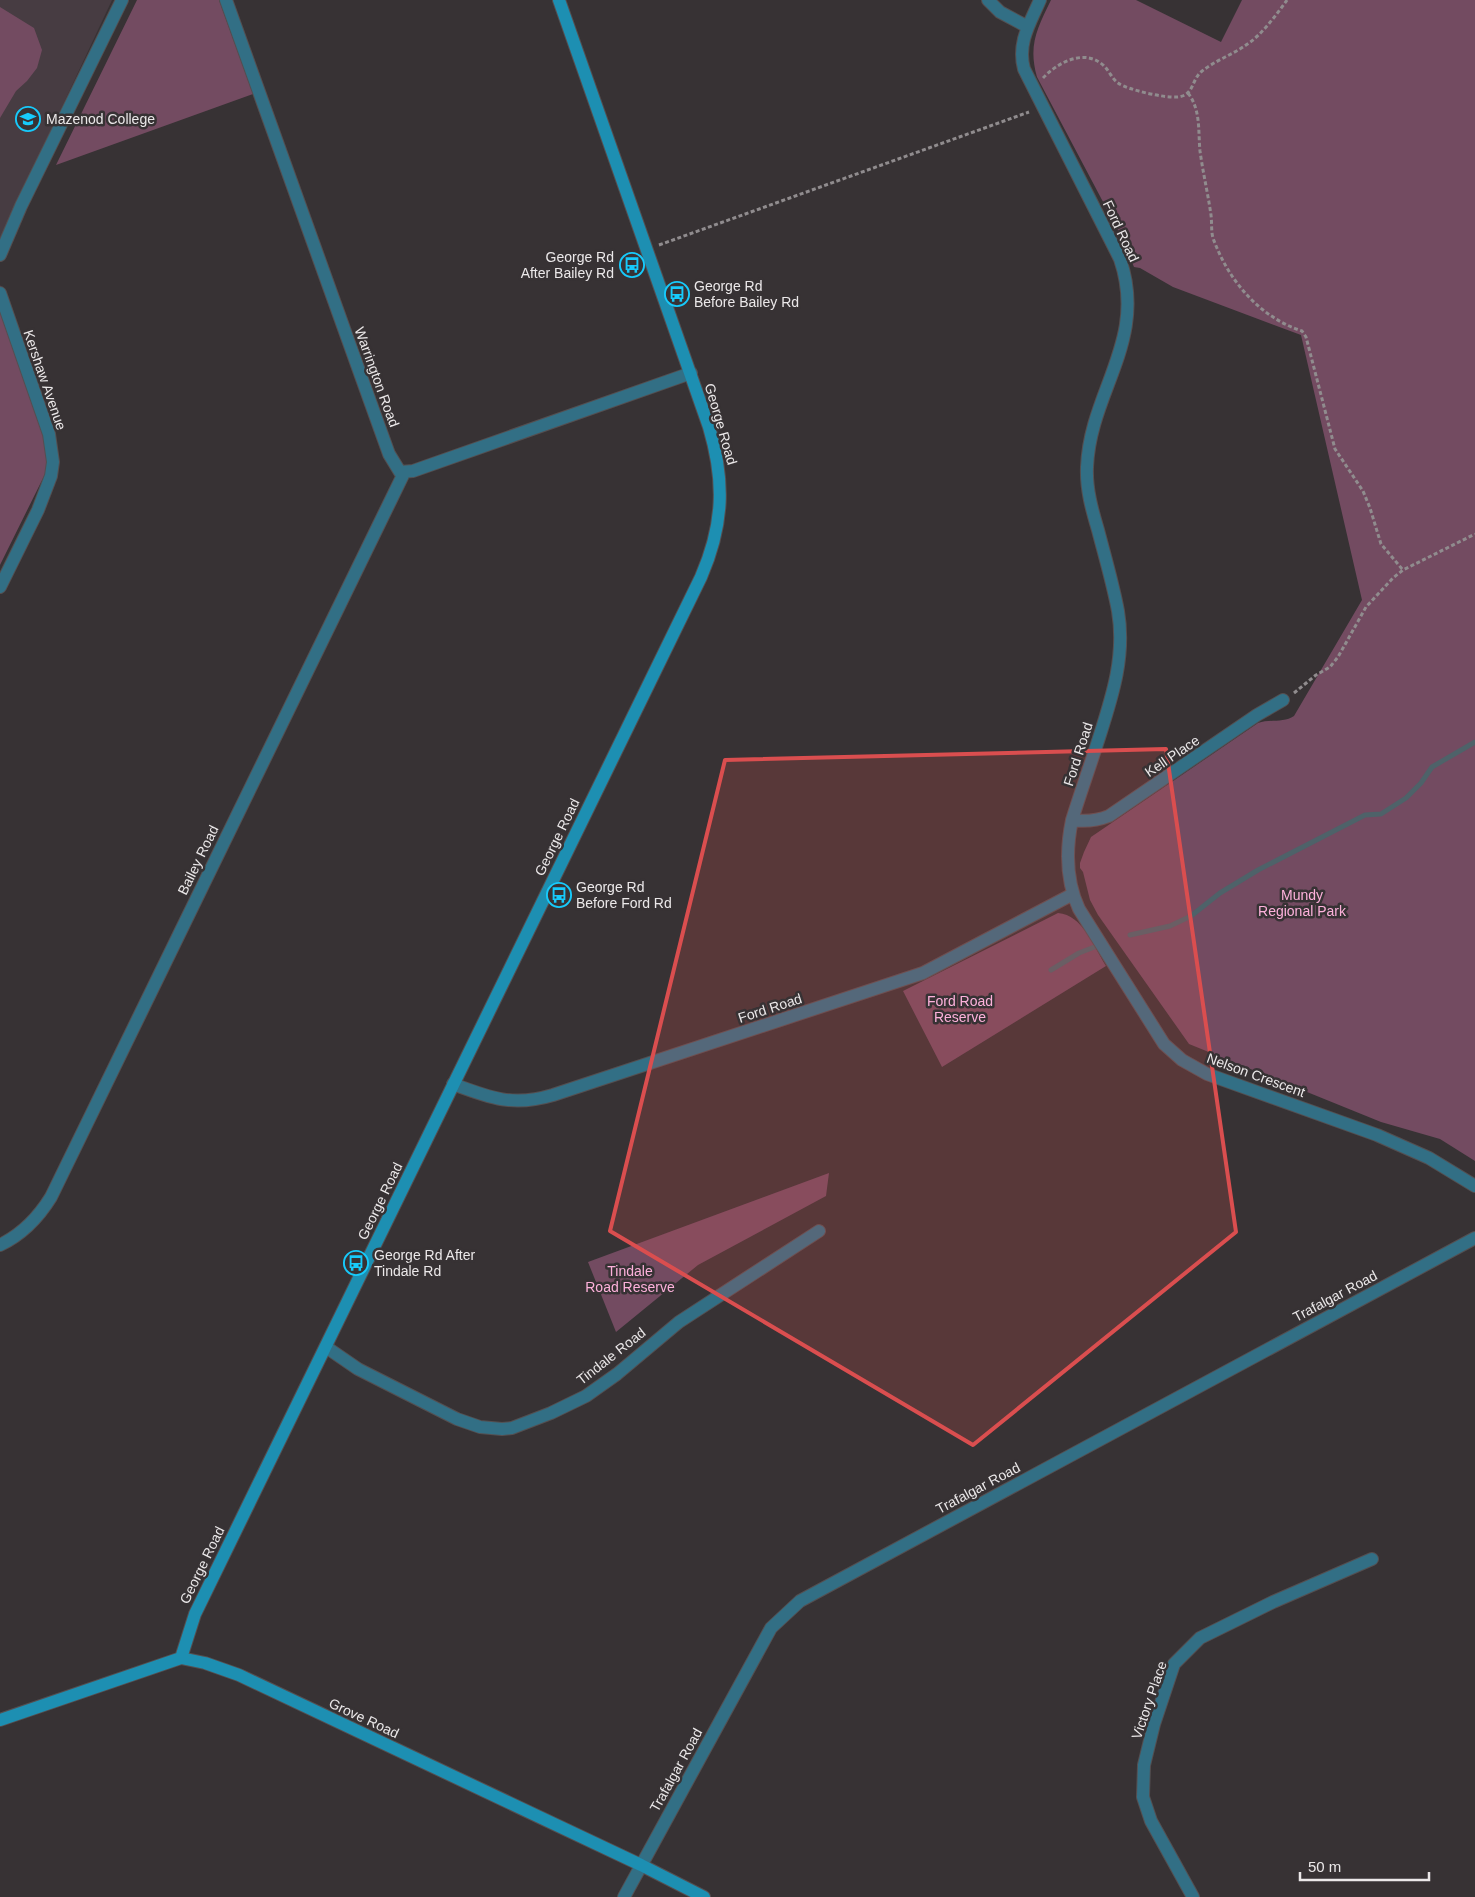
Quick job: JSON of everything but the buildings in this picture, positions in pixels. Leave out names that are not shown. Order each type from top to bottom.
[{"type":"street","points":[[0,255],[21,206],[122,0]]},
{"type":"street","name":"Warrington Road","points":[[226,0],[389,454],[398,469],[404,473]]},
{"type":"street","name":"George Road","points":[[181,1658],[195,1614],[701,576],[713,546],[720,511],[720,469],[709,427],[559,0]]},
{"type":"street","points":[[988,0],[1000,12],[1028,27]]},
{"type":"street","name":"Ford Road","points":[[453,1084],[483,1096],[509,1101],[532,1100],[553,1095],[923,973],[1073,894],[1068,849],[1072,820],[1114,689],[1120,658],[1118,612],[1091,505],[1087,467],[1088,452],[1098,416],[1124,338],[1128,312],[1128,289],[1124,268],[1112,242],[1026,77],[1021,54],[1024,37],[1040,0]]},
{"type":"street","name":"Kershaw Avenue","points":[[0,293],[49,434],[53,462],[51,476],[42,501],[0,587]]},
{"type":"street","points":[[404,473],[691,373]]},
{"type":"street","name":"Bailey Road","points":[[0,1245],[35,1220],[51,1197],[404,473]]},
{"type":"street","name":"Kell Place","points":[[1072,820],[1084,822],[1109,816],[1283,700]]},
{"type":"street","name":"Nelson Crescent","points":[[1073,894],[1080,909],[1164,1044],[1182,1060],[1208,1074],[1408,1147],[1475,1186]]},
{"type":"street","name":"Tindale Road","points":[[326,1347],[358,1370],[457,1419],[486,1428],[512,1428],[552,1414],[586,1396],[617,1374],[685,1318],[819,1232]]},
{"type":"street","name":"Trafalgar Road","points":[[624,1897],[771,1628],[800,1600],[1475,1238]]},
{"type":"street","name":"Victory Place","points":[[1193,1897],[1152,1821],[1143,1797],[1144,1765],[1154,1724],[1174,1664],[1200,1638],[1273,1602],[1372,1559]]},
{"type":"street","points":[[0,1720],[181,1658]]},
{"type":"street","name":"Grove Road","points":[[181,1658],[205,1663],[239,1674],[641,1865],[704,1897]]},
{"type":"path","points":[[1033,89],[1058,65],[1074,59],[1089,58],[1102,64],[1118,83],[1143,92],[1178,97],[1192,89],[1195,78],[1210,64],[1249,44],[1287,0]]},
{"type":"path","points":[[1188,93],[1195,105],[1198,118],[1200,150],[1211,216],[1212,236],[1226,267],[1256,304],[1288,326],[1302,330],[1306,337],[1335,449],[1363,491],[1381,544],[1403,570]]},
{"type":"path","points":[[656,246],[1033,111]]},
{"type":"path","points":[[1283,700],[1330,667],[1338,657],[1366,607],[1393,578],[1403,570],[1475,534]]},
{"type":"highlighted area","points":[[1166,749],[1236,1232],[973,1445],[610,1231],[725,760]]},
{"type":"shaded area","name":"Mazenod College","points":[[0,0],[112,0],[0,239]]},
{"type":"green space","points":[[137,0],[219,0],[253,94],[56,165]]},
{"type":"green space","name":"Mundy Regional Park","points":[[1051,0],[1136,0],[1221,42],[1242,0],[1475,0],[1475,1161],[1440,1139],[1381,1122],[1189,1044],[1098,915],[1090,900],[1080,863],[1091,837],[1258,723],[1294,716],[1362,600],[1301,335],[1173,287],[1140,268],[1134,267],[1120,234],[1037,77],[1033,56],[1035,37]]},
{"type":"green space","points":[[0,7],[34,28],[42,50],[37,68],[16,91],[0,118]]},
{"type":"green space","points":[[0,285],[53,458],[0,565]]},
{"type":"green space","name":"Ford Road Reserve","points":[[1058,913],[1067,915],[1081,926],[1106,966],[942,1067],[903,991]]},
{"type":"green space","name":"Tindale Road Reserve","points":[[829,1173],[826,1196],[698,1265],[616,1332],[588,1262]]},
{"type":"waterway","points":[[1130,935],[1170,926],[1191,916],[1220,893],[1258,870],[1365,815],[1381,814],[1406,798],[1421,783],[1432,767],[1475,742]]},
{"type":"waterway","points":[[1051,970],[1079,953],[1097,946]]},
{"type":"place","name":"Mazenod College","points":[[28,119]]},
{"type":"place","name":"George Rd After Bailey Rd","points":[[632,265]]},
{"type":"place","name":"George Rd Before Bailey Rd","points":[[677,294]]},
{"type":"place","name":"George Rd Before Ford Rd","points":[[559,895]]},
{"type":"place","name":"George Rd After Tindale Rd","points":[[356,1263]]}]
